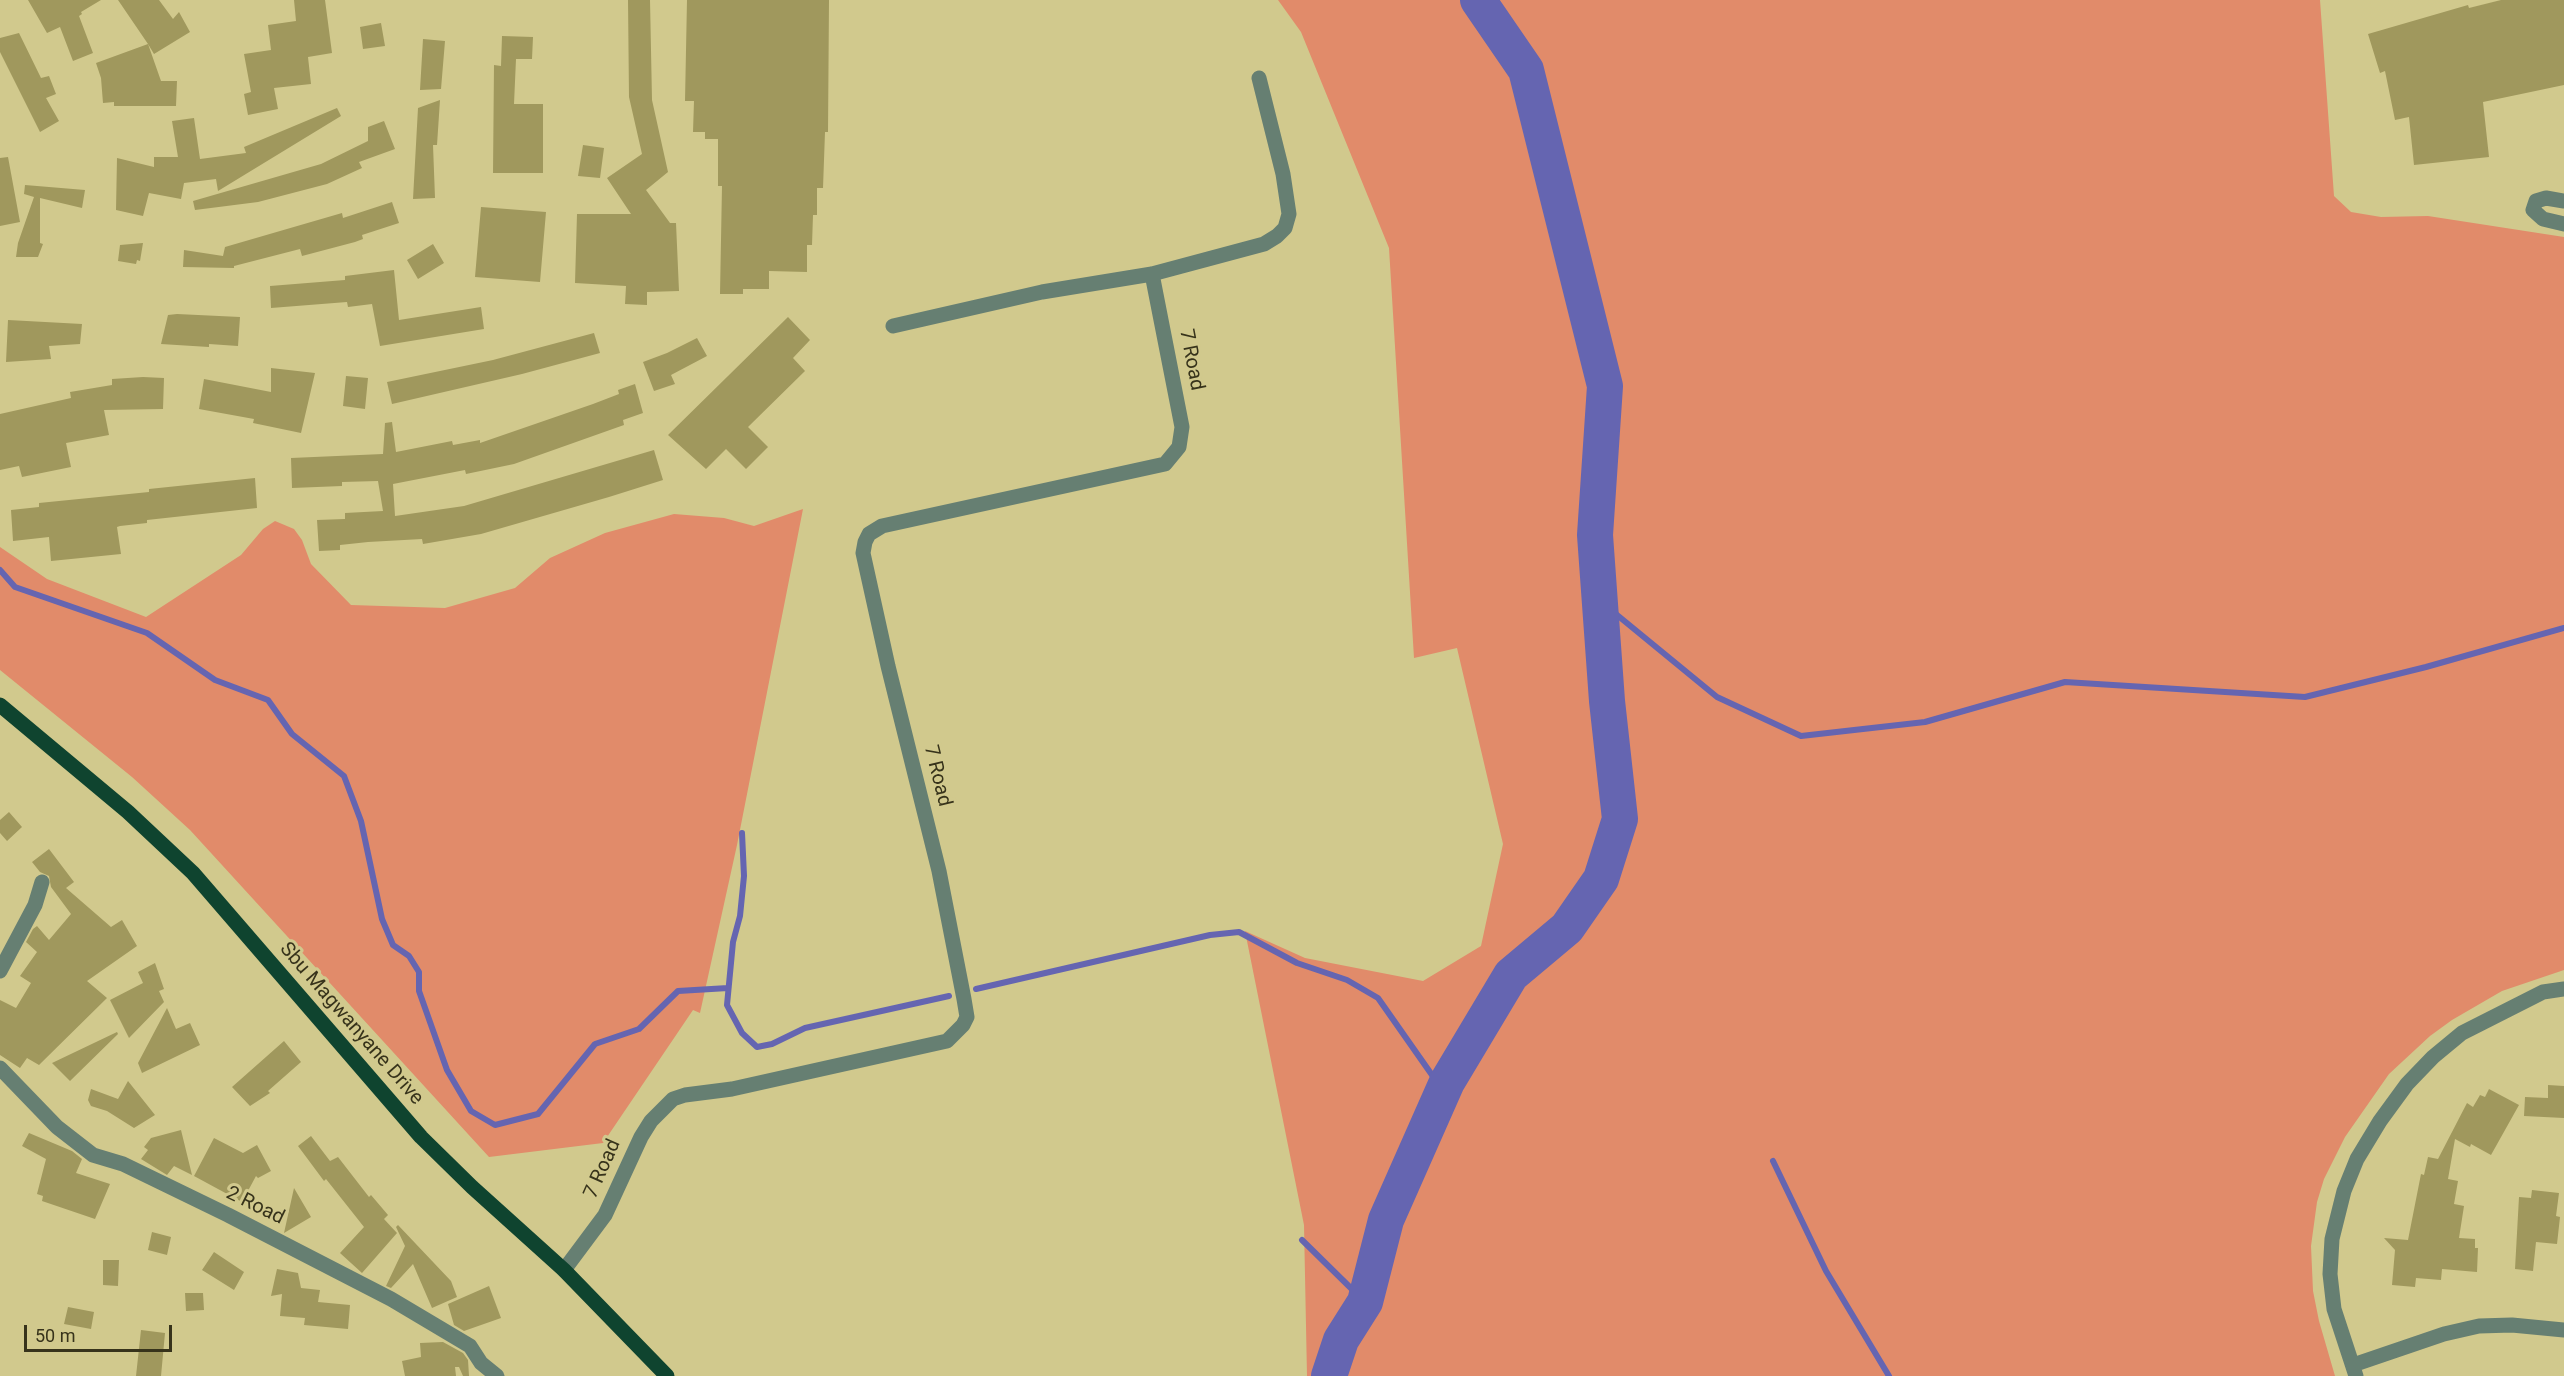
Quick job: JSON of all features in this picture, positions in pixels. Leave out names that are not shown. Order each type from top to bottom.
[{"type":"main road","name":"Sbu Magwanyane Drive","points":[[0,705],[128,812],[193,873],[421,1137],[472,1187],[564,1270],[667,1376]]},
{"type":"street","points":[[893,326],[1042,292],[1152,274],[1264,244],[1278,236],[1285,228],[1289,213],[1283,174],[1259,78]]},
{"type":"street","points":[[2564,201],[2546,198],[2536,201],[2533,210],[2543,219],[2564,224]]},
{"type":"street","name":"7 Road","points":[[564,1270],[605,1215],[641,1137],[651,1121],[673,1099],[685,1095],[732,1089],[947,1041],[963,1025],[967,1017],[939,871],[885,654],[863,553],[865,542],[869,534],[882,526],[1165,464],[1179,447],[1182,427],[1152,274]]},
{"type":"street","points":[[0,971],[35,905],[42,882]]},
{"type":"street","points":[[2564,989],[2543,992],[2502,1011],[2454,1039],[2407,1084],[2380,1121],[2357,1159],[2344,1191],[2332,1239],[2330,1274],[2334,1310],[2354,1371],[2444,1334],[2479,1326],[2523,1325],[2564,1330]]},
{"type":"street","name":"2 Road","points":[[0,1068],[57,1127],[93,1155],[123,1164],[391,1299],[470,1346],[481,1364],[497,1376]]},
{"type":"shaded area","points":[[1278,0],[2320,0],[2334,196],[2351,212],[2381,217],[2428,216],[2564,237],[2564,970],[2502,991],[2452,1020],[2430,1036],[2389,1074],[2345,1137],[2324,1179],[2317,1202],[2311,1246],[2313,1291],[2335,1376],[1307,1376],[1304,1225],[1245,931],[1305,958],[1423,981],[1481,946],[1503,844],[1457,648],[1414,658],[1389,248],[1301,32]]},
{"type":"shaded area","points":[[803,509],[737,845],[700,1013],[693,1010],[603,1143],[489,1157],[190,830],[132,777],[0,670],[0,547],[47,579],[146,617],[241,555],[263,529],[275,521],[294,529],[302,540],[311,564],[351,605],[445,608],[515,588],[550,558],[605,533],[674,514],[724,518],[754,526]]},
{"type":"building","points":[[28,0],[101,0],[81,12],[79,16],[93,53],[73,61],[60,27],[47,33]]},
{"type":"building","points":[[118,0],[159,0],[173,19],[179,12],[190,32],[154,54]]},
{"type":"building","points":[[294,0],[325,0],[332,53],[308,57],[311,84],[274,88],[278,109],[248,115],[244,94],[251,92],[244,54],[271,50],[268,25],[296,21]]},
{"type":"building","points":[[628,0],[650,0],[652,100],[668,172],[646,190],[670,223],[676,223],[679,291],[647,292],[647,305],[625,304],[626,286],[575,283],[577,214],[631,214],[607,178],[642,154],[629,97]]},
{"type":"building","points":[[687,0],[829,0],[828,132],[825,132],[823,188],[817,188],[817,215],[813,215],[812,245],[807,245],[807,272],[769,271],[769,289],[743,289],[743,294],[720,294],[722,186],[718,186],[718,139],[705,139],[705,132],[693,132],[694,101],[685,101]]},
{"type":"building","points":[[2501,0],[2564,0],[2564,85],[2483,102],[2489,157],[2414,165],[2409,117],[2395,120],[2385,71],[2380,73],[2368,34],[2468,5],[2469,8]]},
{"type":"building","points":[[381,23],[385,46],[363,49],[360,27]]},
{"type":"building","points":[[19,33],[41,78],[49,76],[56,94],[46,98],[59,121],[40,132],[0,52],[0,38]]},
{"type":"building","points":[[502,36],[533,37],[532,59],[516,59],[514,104],[543,104],[543,173],[493,173],[494,65],[501,66]]},
{"type":"building","points":[[423,39],[445,41],[441,89],[420,90]]},
{"type":"building","points":[[148,44],[161,81],[177,81],[176,106],[114,106],[114,102],[103,103],[101,78],[96,63]]},
{"type":"building","points":[[440,100],[437,145],[433,145],[435,198],[413,199],[418,108]]},
{"type":"building","points":[[337,108],[341,116],[218,191],[216,179],[184,183],[181,199],[149,193],[143,216],[116,210],[117,158],[154,167],[154,157],[178,157],[172,121],[194,118],[200,159],[246,153],[244,147]]},
{"type":"building","points":[[384,121],[395,149],[359,162],[362,168],[327,184],[258,202],[195,210],[193,201],[321,164],[368,141],[368,127]]},
{"type":"building","points":[[583,145],[604,148],[600,178],[578,176]]},
{"type":"building","points":[[8,157],[20,222],[0,226],[0,158]]},
{"type":"building","points":[[25,185],[85,190],[82,208],[40,198],[40,243],[43,244],[38,257],[16,257],[18,243],[34,197],[24,194]]},
{"type":"building","points":[[392,202],[399,223],[362,235],[363,239],[355,242],[302,256],[300,249],[234,266],[234,268],[183,267],[184,250],[223,256],[225,247],[342,213],[343,218]]},
{"type":"building","points":[[481,207],[546,212],[540,282],[475,277]]},
{"type":"building","points":[[143,243],[140,261],[137,260],[136,264],[118,261],[120,245]]},
{"type":"building","points":[[433,244],[444,263],[418,279],[407,260]]},
{"type":"building","points":[[394,270],[399,320],[481,307],[484,329],[380,346],[372,304],[348,307],[347,302],[271,308],[270,286],[345,280],[345,276]]},
{"type":"building","points":[[168,315],[240,317],[238,346],[161,344]]},
{"type":"building","points":[[788,317],[810,340],[793,358],[805,371],[748,427],[768,447],[746,469],[726,449],[706,469],[668,435]]},
{"type":"building","points":[[8,320],[82,324],[80,344],[49,346],[51,359],[6,362]]},
{"type":"building","points":[[594,333],[600,353],[522,374],[392,404],[387,382],[493,360]]},
{"type":"building","points":[[697,338],[707,356],[671,375],[675,384],[654,391],[643,362]]},
{"type":"building","points":[[271,368],[315,373],[301,433],[253,423],[254,419],[199,409],[204,379],[271,392]]},
{"type":"building","points":[[346,376],[368,378],[365,409],[343,406]]},
{"type":"building","points":[[164,378],[163,409],[104,410],[109,435],[66,443],[71,467],[22,477],[19,466],[0,470],[0,414],[71,398],[70,392],[112,385],[112,379]]},
{"type":"building","points":[[635,384],[643,413],[623,420],[624,425],[514,464],[466,474],[465,470],[393,484],[395,516],[464,506],[654,450],[663,480],[609,497],[481,534],[423,544],[422,539],[368,542],[340,545],[340,550],[319,551],[317,520],[345,519],[345,513],[383,511],[378,481],[342,482],[342,486],[292,488],[291,458],[383,454],[385,423],[392,422],[396,452],[452,441],[453,445],[480,440],[480,443],[593,404],[619,394],[618,390]]},
{"type":"building","points":[[255,478],[257,508],[147,520],[147,523],[117,527],[121,554],[51,561],[49,537],[13,541],[11,510],[39,507],[39,503]]},
{"type":"building","points":[[9,812],[22,827],[7,841],[0,833],[0,820]]},
{"type":"building","points":[[49,849],[74,882],[66,888],[111,927],[122,920],[137,946],[87,981],[107,998],[39,1065],[27,1058],[20,1068],[0,1055],[0,1000],[16,1008],[31,983],[20,976],[37,952],[26,942],[33,929],[37,926],[49,940],[71,914],[51,887],[49,876],[40,872],[32,862]]},
{"type":"building","points":[[155,963],[164,989],[159,991],[164,1002],[129,1038],[110,1000],[143,983],[138,972]]},
{"type":"building","points":[[167,1008],[176,1029],[190,1023],[200,1045],[142,1073],[138,1063]]},
{"type":"building","points":[[117,1032],[118,1034],[70,1081],[52,1063]]},
{"type":"building","points":[[284,1041],[301,1062],[268,1091],[270,1093],[250,1106],[232,1087]]},
{"type":"building","points":[[128,1081],[155,1115],[134,1128],[107,1111],[91,1106],[88,1100],[91,1089],[118,1099]]},
{"type":"building","points":[[2548,1085],[2564,1086],[2564,1118],[2524,1116],[2525,1097],[2548,1098]]},
{"type":"building","points":[[2489,1089],[2519,1105],[2491,1155],[2471,1144],[2470,1147],[2455,1139],[2448,1179],[2458,1181],[2454,1204],[2464,1206],[2459,1238],[2475,1239],[2475,1248],[2478,1248],[2477,1272],[2442,1269],[2441,1280],[2416,1278],[2415,1287],[2392,1285],[2395,1250],[2384,1238],[2408,1240],[2421,1174],[2424,1175],[2428,1157],[2438,1159],[2467,1103],[2473,1107],[2480,1095],[2485,1097]]},
{"type":"building","points":[[181,1130],[192,1175],[174,1166],[167,1175],[141,1159],[148,1150],[144,1147],[151,1138]]},
{"type":"building","points":[[29,1133],[72,1151],[82,1159],[76,1173],[110,1184],[95,1219],[42,1201],[43,1196],[37,1194],[46,1159],[22,1146]]},
{"type":"building","points":[[311,1136],[330,1161],[338,1157],[369,1197],[371,1195],[388,1215],[384,1219],[397,1233],[362,1273],[340,1253],[364,1227],[326,1179],[324,1181],[298,1146]]},
{"type":"building","points":[[214,1138],[243,1153],[257,1145],[271,1171],[258,1178],[256,1176],[242,1202],[194,1176]]},
{"type":"building","points":[[294,1188],[311,1217],[284,1233]]},
{"type":"building","points":[[2532,1190],[2559,1193],[2556,1216],[2560,1217],[2557,1244],[2536,1242],[2533,1271],[2515,1269],[2519,1197],[2531,1198]]},
{"type":"building","points":[[398,1225],[451,1281],[457,1297],[432,1308],[413,1264],[391,1288],[386,1286],[405,1246],[396,1227]]},
{"type":"building","points":[[152,1232],[171,1237],[167,1255],[148,1250]]},
{"type":"building","points":[[214,1252],[244,1272],[234,1290],[202,1270]]},
{"type":"building","points":[[103,1260],[119,1260],[118,1286],[103,1285]]},
{"type":"building","points":[[277,1269],[298,1273],[301,1288],[320,1290],[318,1302],[350,1305],[348,1329],[304,1325],[305,1318],[280,1316],[282,1294],[271,1296]]},
{"type":"building","points":[[489,1286],[501,1318],[464,1331],[454,1325],[448,1304]]},
{"type":"building","points":[[185,1293],[203,1293],[204,1310],[186,1311]]},
{"type":"building","points":[[68,1307],[94,1312],[91,1329],[64,1324]]},
{"type":"building","points":[[141,1330],[165,1333],[161,1376],[136,1376]]},
{"type":"building","points":[[443,1342],[463,1353],[468,1360],[469,1376],[463,1376],[459,1367],[455,1367],[456,1376],[405,1376],[402,1361],[421,1357],[420,1343]]},
{"type":"waterway","points":[[1329,1376],[1341,1340],[1365,1302],[1386,1220],[1447,1082],[1511,975],[1567,928],[1601,879],[1620,819],[1607,701],[1595,535],[1605,386],[1526,70],[1478,0]]},
{"type":"waterway","points":[[0,570],[15,587],[147,633],[215,680],[268,700],[292,734],[344,776],[361,821],[382,919],[393,945],[409,956],[419,972],[419,991],[447,1070],[471,1111],[495,1125],[538,1114],[595,1044],[639,1029],[678,991],[728,988]]},
{"type":"waterway","points":[[1600,601],[1717,697],[1801,736],[1925,722],[2065,682],[2305,697],[2426,667],[2564,628]]},
{"type":"waterway","points":[[742,833],[744,876],[740,916],[733,942],[727,1005],[742,1033],[757,1047],[772,1044],[805,1028],[949,996]]},
{"type":"waterway","points":[[976,989],[1210,935],[1239,932],[1297,963],[1347,980],[1378,998],[1432,1075],[1447,1082]]},
{"type":"waterway","points":[[1773,1161],[1826,1271],[1889,1376]]},
{"type":"waterway","points":[[1302,1240],[1365,1302]]}]
